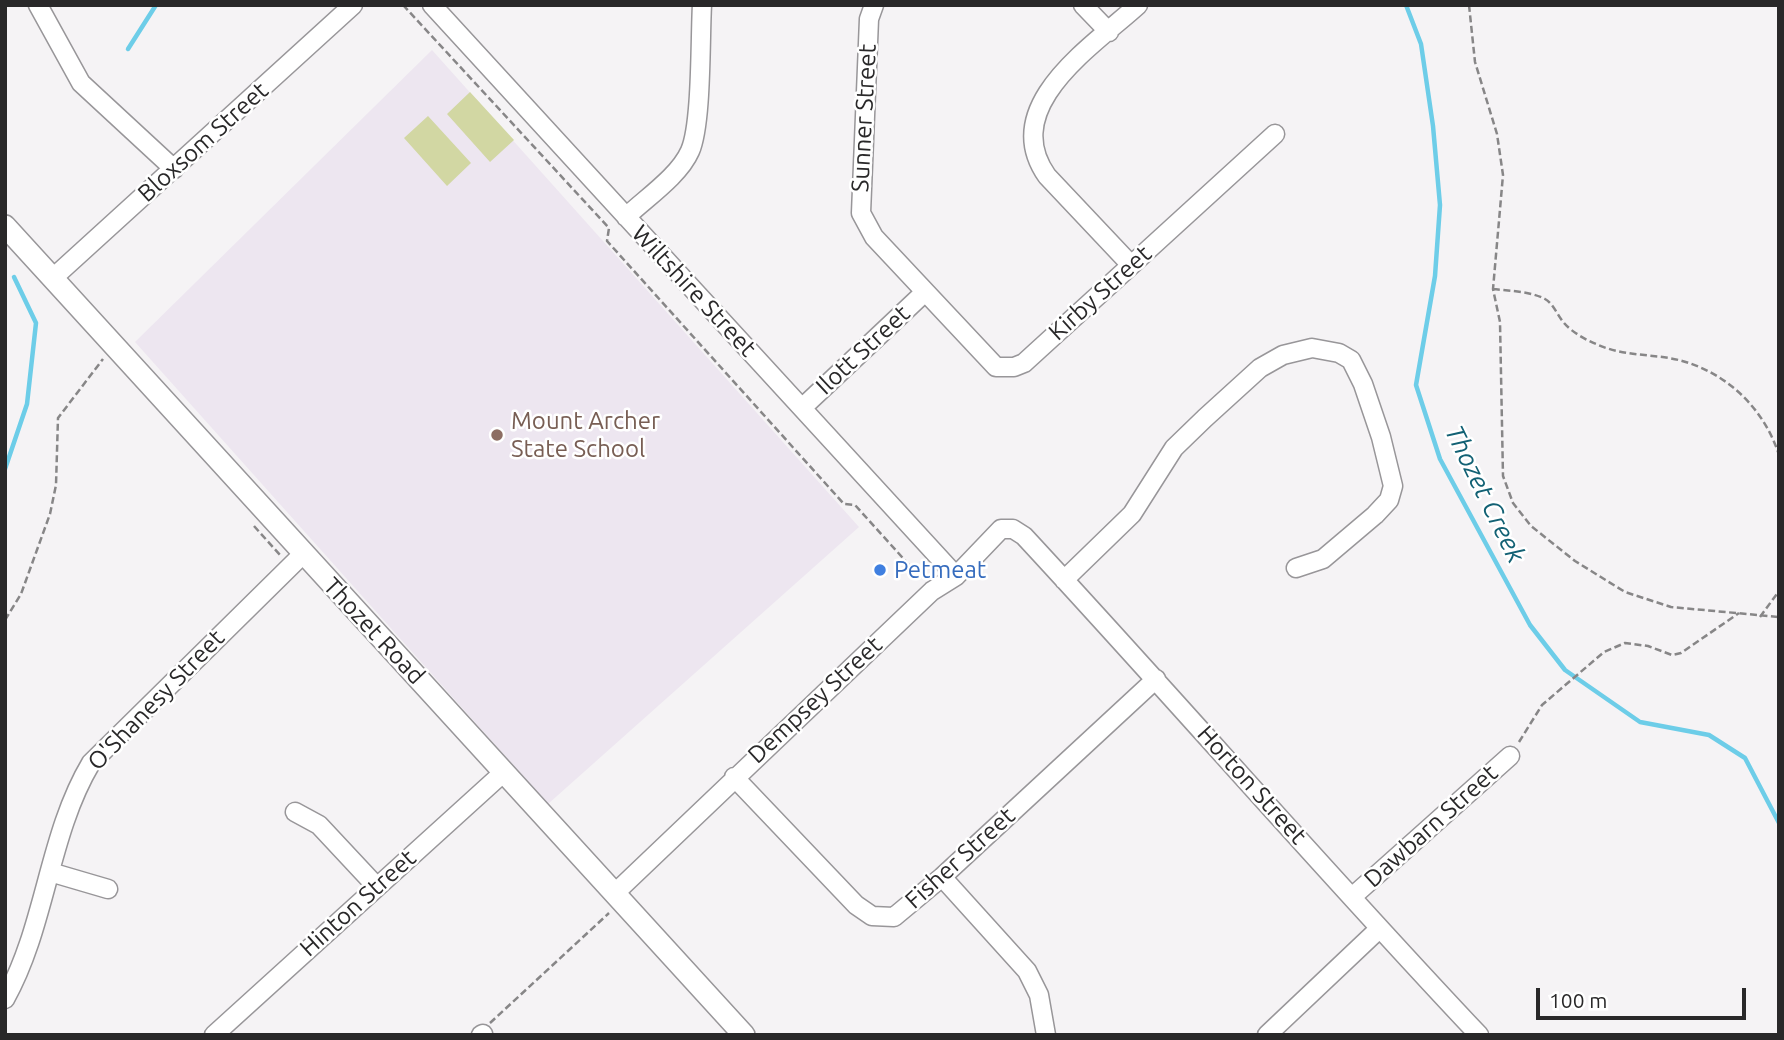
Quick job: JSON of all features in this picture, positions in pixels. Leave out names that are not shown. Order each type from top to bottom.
[{"type":"street","points":[[38,5],[81,83],[174,169]]},
{"type":"street","name":"Bloxsom Street","points":[[53,278],[353,5]]},
{"type":"street","name":"Wiltshire Street","points":[[432,5],[956,576]]},
{"type":"street","points":[[626,216],[681,165],[690,152],[695,129],[702,5]]},
{"type":"street","name":"Sunner Street","points":[[874,5],[869,19],[861,212],[874,237],[925,292]]},
{"type":"street","points":[[1083,5],[1109,32]]},
{"type":"street","points":[[1131,265],[1047,176],[1039,165],[1032,141],[1035,119],[1046,92],[1138,5]]},
{"type":"street","name":"Kirby Street","points":[[925,292],[996,367],[1014,367],[1024,363],[1275,134]]},
{"type":"street","name":"Thozet Road","points":[[5,226],[744,1035]]},
{"type":"street","name":"Ilott Street","points":[[802,408],[925,292]]},
{"type":"street","points":[[1064,580],[1132,514],[1174,448],[1205,418],[1259,368],[1283,355],[1312,348],[1339,353],[1351,359],[1377,424],[1392,486],[1389,500],[1323,559],[1296,568]]},
{"type":"street","name":"Dempsey Street","points":[[618,897],[734,777],[932,591],[956,576],[1001,529],[1013,529],[1024,536]]},
{"type":"street","name":"Horton Street","points":[[1024,536],[1379,929],[1479,1035]]},
{"type":"street","name":"O'Shanesy Street","points":[[5,999],[23,960],[73,796],[98,754],[303,554]]},
{"type":"street","name":"Fisher Street","points":[[734,777],[856,905],[872,916],[894,917],[942,877],[1156,679]]},
{"type":"street","name":"Dawbarn Street","points":[[1352,897],[1510,756]]},
{"type":"street","name":"Hinton Street","points":[[214,1035],[504,772]]},
{"type":"street","points":[[295,812],[319,825],[376,886]]},
{"type":"street","points":[[50,872],[108,889]]},
{"type":"street","points":[[942,877],[1027,971],[1039,995],[1046,1035]]},
{"type":"street","name":"Dawbarn Street","points":[[1267,1035],[1379,929]]},
{"type":"path","points":[[403,5],[609,228],[607,241],[844,505],[855,505],[920,577]]},
{"type":"path","points":[[1469,5],[1475,62],[1497,134],[1503,175],[1493,289],[1500,322],[1503,476],[1513,503],[1542,535],[1575,561],[1625,593],[1671,607],[1779,617]]},
{"type":"path","points":[[1493,289],[1525,293],[1547,300],[1565,325],[1595,344],[1632,356],[1669,358],[1708,371],[1743,394],[1773,435],[1779,455]]},
{"type":"path","points":[[5,620],[21,594],[50,514],[56,485],[58,418],[106,356]]},
{"type":"path","points":[[1760,617],[1779,591]]},
{"type":"path","points":[[1510,756],[1542,705],[1604,652],[1625,643],[1672,654],[1681,653],[1740,613]]},
{"type":"path","points":[[482,1035],[493,1018],[618,897]]},
{"type":"shaded area","name":"Mount Archer State School","points":[[432,50],[859,527],[548,804],[135,342]]},
{"type":"green space","points":[[470,92],[514,140],[490,162],[447,114]]},
{"type":"green space","points":[[428,116],[471,163],[447,186],[404,138]]},
{"type":"waterway","points":[[128,49],[156,5]]},
{"type":"waterway","name":"Thozet Creek","points":[[1406,5],[1421,44],[1433,126],[1440,205],[1435,276],[1416,385],[1440,459],[1530,625],[1565,670],[1640,722],[1709,735],[1745,758],[1779,823]]},
{"type":"waterway","points":[[5,469],[27,404],[36,323],[14,277]]},
{"type":"place","name":"Mount Archer State School","points":[[497,435]]},
{"type":"place","name":"Petmeat","points":[[880,570]]}]
